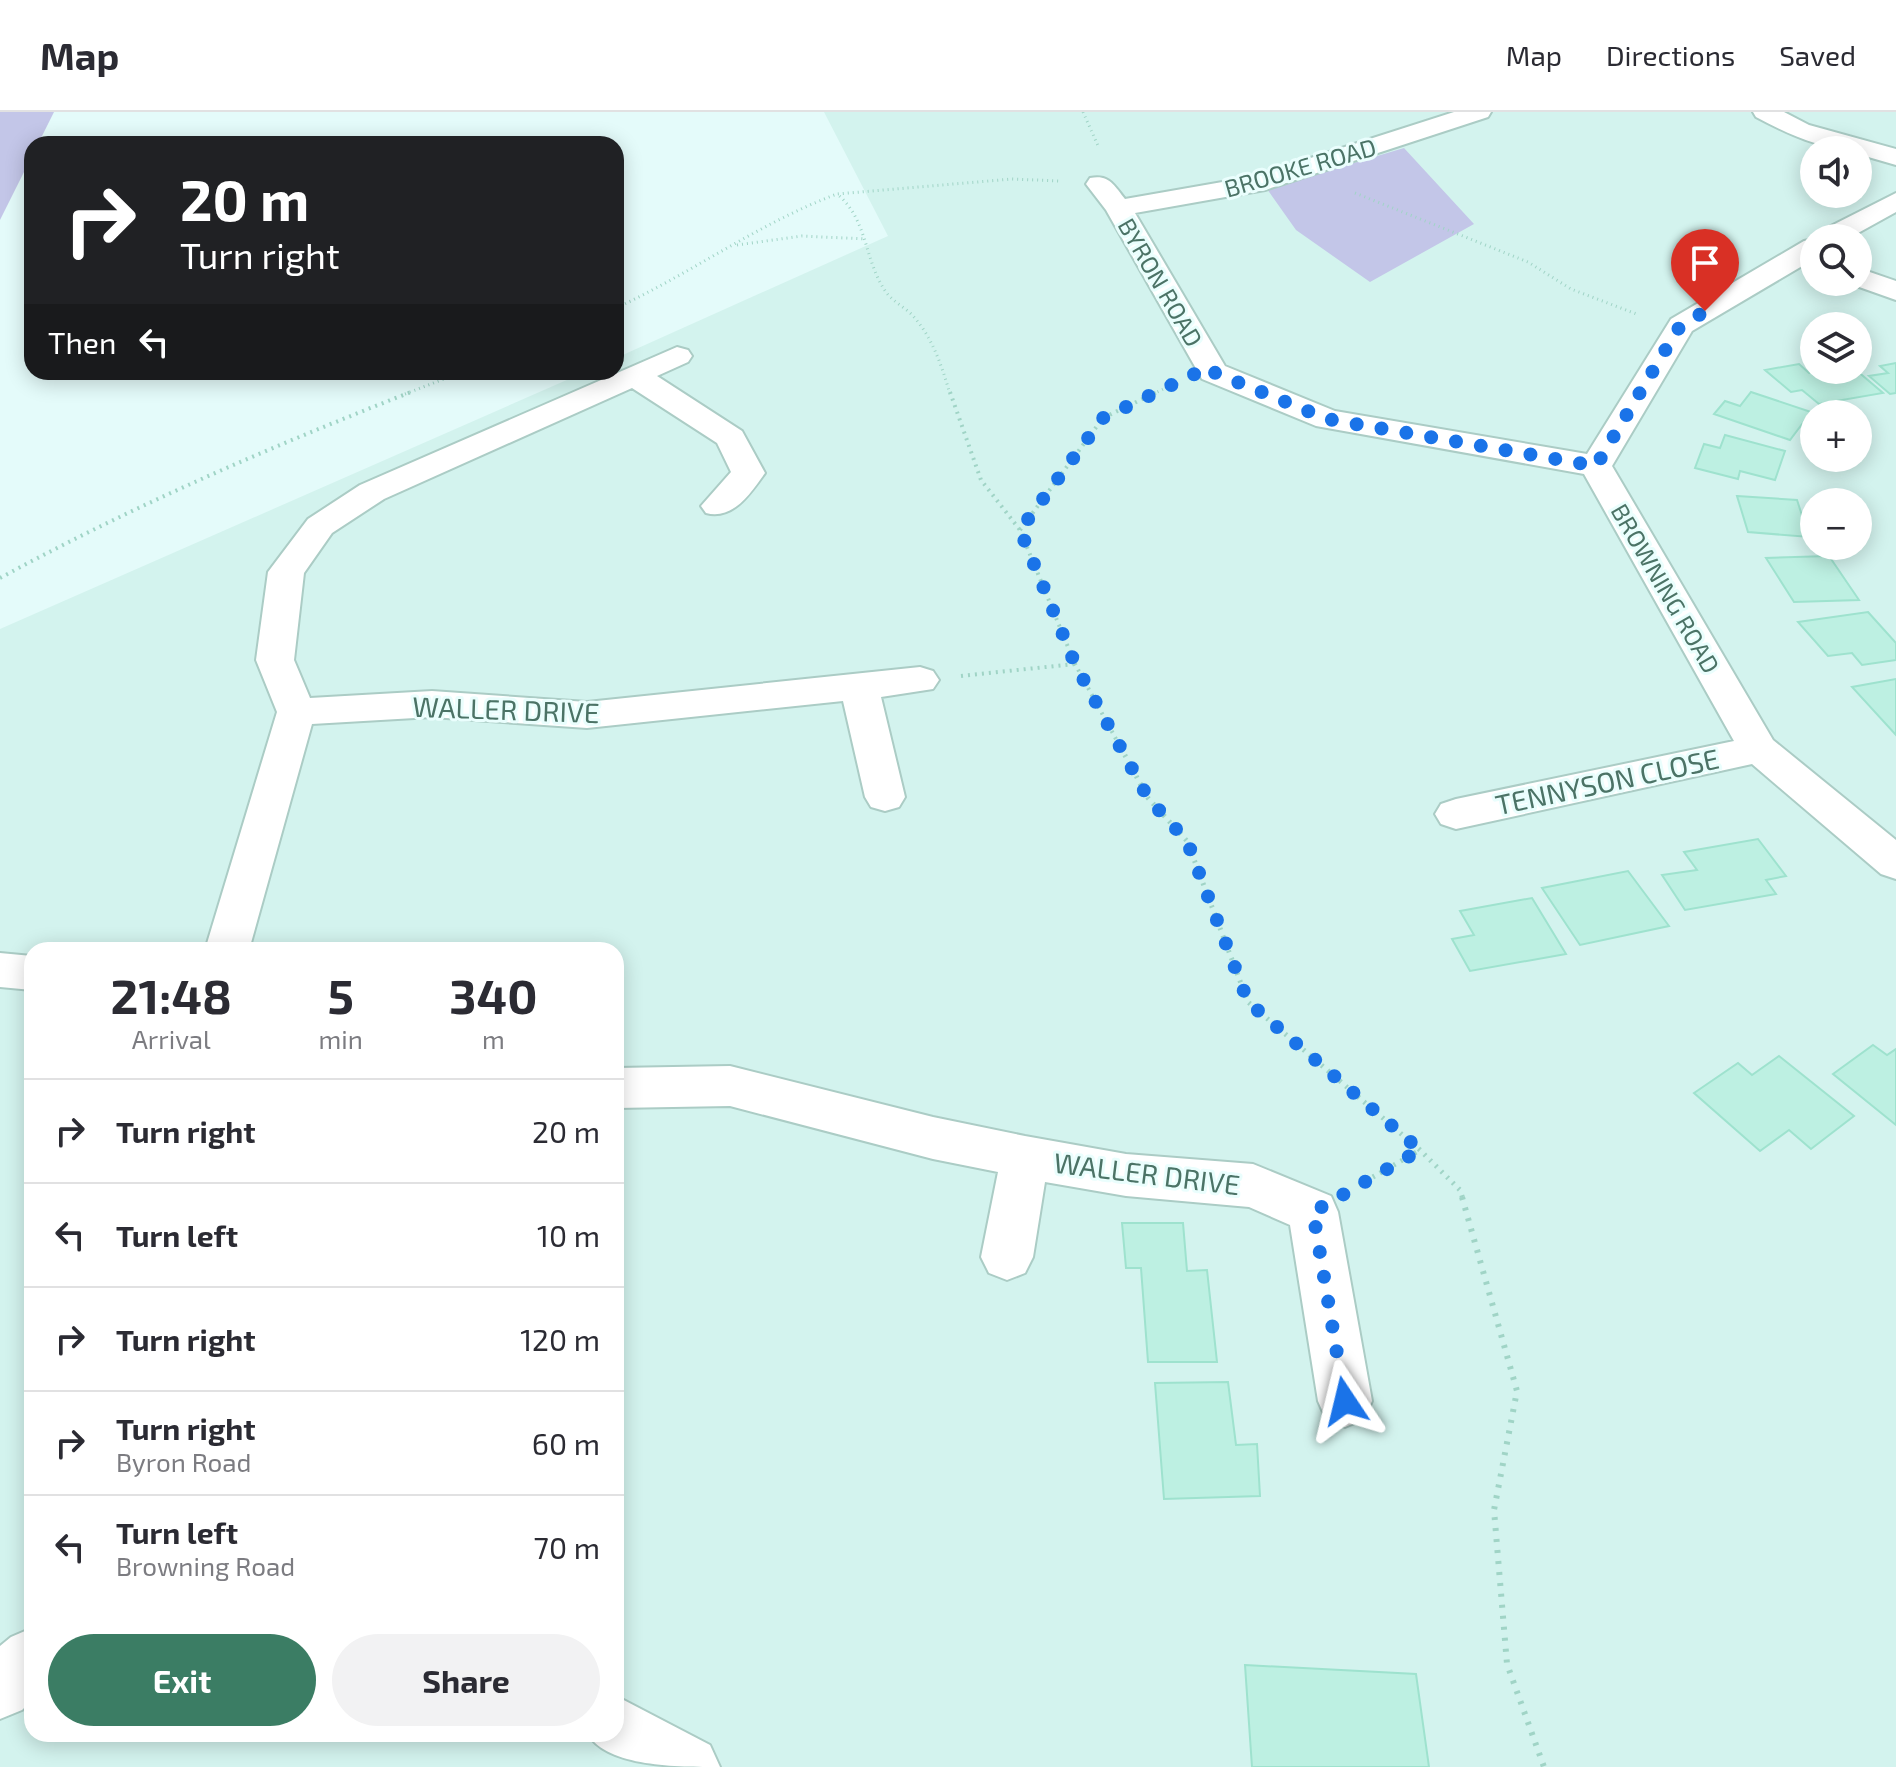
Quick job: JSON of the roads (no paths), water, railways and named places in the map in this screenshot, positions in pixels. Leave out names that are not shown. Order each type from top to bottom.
[{"type":"street","name":"BROOKE ROAD","points":[[1118,208],[1256,184],[1479,112]]},
{"type":"street","points":[[1765,112],[1800,130],[1896,157]]},
{"type":"street","name":"BYRON ROAD","points":[[1099,184],[1118,208],[1213,372],[1327,419],[1596,466]]},
{"type":"street","points":[[1858,224],[1896,201]]},
{"type":"street","points":[[1596,466],[1678,329],[1800,258]]},
{"type":"street","points":[[1872,282],[1896,291]]},
{"type":"street","points":[[624,379],[677,356]]},
{"type":"street","points":[[633,375],[731,438],[748,473],[718,506]]},
{"type":"street","points":[[229,942],[296,712],[275,660],[286,572],[320,526],[372,492],[622,380]]},
{"type":"street","name":"BROWNING ROAD","points":[[1596,466],[1759,749],[1896,863]]},
{"type":"street","name":"WALLER DRIVE","points":[[296,712],[432,704],[587,715],[920,680]]},
{"type":"street","points":[[859,686],[885,797]]},
{"type":"street","name":"TENNYSON CLOSE","points":[[1456,814],[1759,749]]},
{"type":"street","points":[[0,970],[24,972]]},
{"type":"street","name":"WALLER DRIVE","points":[[624,1088],[730,1086],[933,1138],[1025,1157],[1126,1175],[1253,1186],[1313,1212],[1345,1401]]},
{"type":"street","name":"WALLER DRIVE","points":[[1007,1257],[1025,1157]]},
{"type":"street","points":[[0,1688],[24,1666]]},
{"type":"street","points":[[624,1731],[688,1767]]}]
